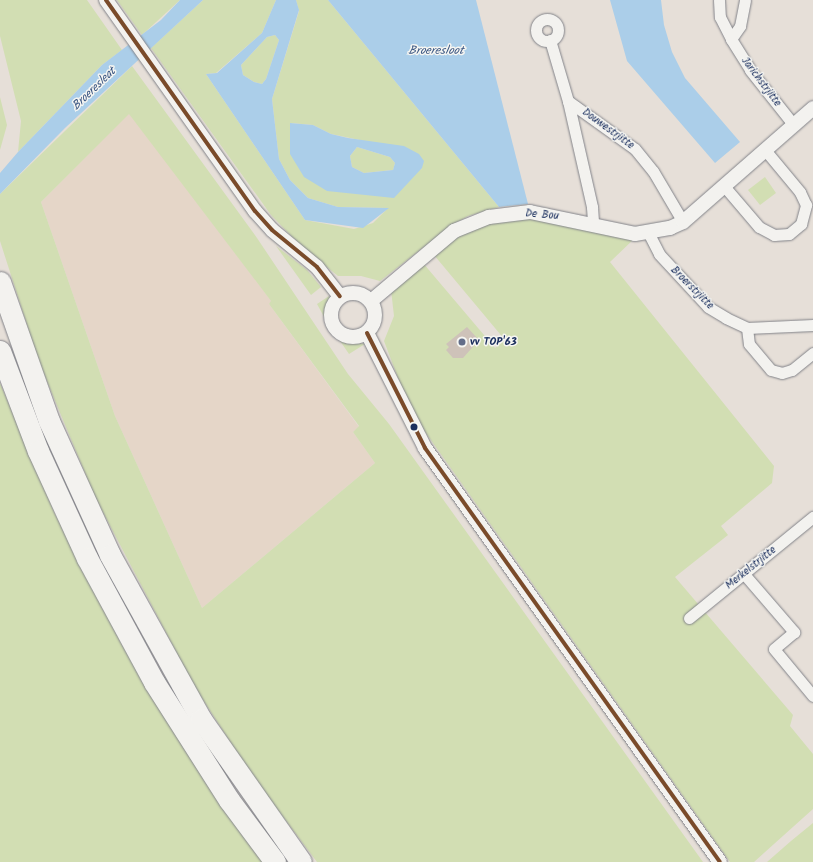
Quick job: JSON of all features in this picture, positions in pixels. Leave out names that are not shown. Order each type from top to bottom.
[{"type":"highway","points":[[0,282],[49,420],[110,554],[201,719],[301,862]]},
{"type":"highway","points":[[0,351],[38,451],[86,558],[154,682],[229,800],[275,862]]},
{"type":"street","points":[[106,0],[263,220],[317,267],[340,296]]},
{"type":"street","name":"Jarichstrjitte","points":[[719,0],[720,17],[731,39],[750,70],[793,124]]},
{"type":"street","points":[[731,39],[740,26],[745,0]]},
{"type":"street","name":"Douwestrjitte","points":[[550,40],[568,101],[592,207],[592,223]]},
{"type":"street","name":"Douwestrjitte","points":[[568,101],[635,149],[653,170],[683,222]]},
{"type":"street","name":"De Bou","points":[[371,301],[423,254],[454,231],[478,220],[530,212],[592,223],[635,234],[649,234],[683,222],[766,151],[793,124],[813,108]]},
{"type":"street","points":[[724,186],[759,227],[774,235],[789,234],[801,224],[806,205],[800,192],[766,151]]},
{"type":"street","name":"Broerstrjitte","points":[[649,234],[659,254],[708,307],[748,328]]},
{"type":"street","points":[[358,292],[371,301],[376,316],[367,333],[351,337],[335,328],[331,310],[340,296],[358,292]]},
{"type":"street","points":[[813,325],[748,328],[749,344],[771,370],[782,373],[792,370],[813,353]]},
{"type":"street","points":[[367,333],[425,448],[720,862]]},
{"type":"street","name":"Merkelstrjitte","points":[[689,618],[813,517]]},
{"type":"street","points":[[744,574],[794,632],[774,649],[813,696]]},
{"type":"shaded area","points":[[129,113],[272,302],[269,304],[359,427],[353,432],[375,463],[202,608],[115,416],[41,202]]},
{"type":"green space","points":[[0,0],[87,0],[122,50],[102,65],[18,152],[21,121],[0,36]]},
{"type":"green space","points":[[117,0],[180,0],[142,35]]},
{"type":"green space","points":[[203,0],[276,0],[262,33],[216,73],[206,74],[305,220],[354,229],[373,223],[388,208],[338,207],[308,198],[290,180],[279,159],[272,99],[299,11],[296,0],[328,0],[499,207],[468,216],[451,226],[380,281],[361,276],[338,276],[301,246],[271,215],[151,48]],"holes":[[[291,123],[313,125],[331,134],[374,143],[422,169],[327,191]]]},
{"type":"green space","points":[[275,35],[279,40],[266,79],[262,84],[254,82],[243,75],[241,65],[267,37]]},
{"type":"green space","points":[[132,66],[257,238],[348,374],[389,424],[703,862],[317,862],[253,777],[194,686],[95,497],[39,362],[0,241],[0,194]],"holes":[[[129,114],[271,301],[269,304],[359,426],[353,432],[375,463],[202,608],[115,416],[41,202]]]},
{"type":"green space","points":[[0,97],[7,125],[0,150]]},
{"type":"green space","points":[[357,147],[390,157],[395,163],[393,170],[364,173],[352,167],[350,156]]},
{"type":"green space","points":[[765,177],[776,193],[760,205],[748,190]]},
{"type":"green space","points":[[526,218],[636,237],[610,262],[774,466],[772,483],[721,526],[728,535],[675,577],[793,715],[790,726],[813,754],[813,809],[754,862],[730,862],[411,412],[384,341],[394,316],[391,290],[423,263],[495,348],[505,340],[434,255],[463,233],[484,223]]},
{"type":"green space","points":[[276,246],[307,270],[321,287],[311,295]]},
{"type":"green space","points":[[329,296],[327,313],[329,326],[317,304]]},
{"type":"green space","points":[[336,335],[347,340],[365,344],[349,354]]},
{"type":"green space","points":[[0,383],[55,514],[121,643],[148,689],[263,862],[0,862]]},
{"type":"green space","points":[[813,823],[813,862],[767,862],[791,841]]},
{"type":"water","name":"Broeresleat","points":[[180,0],[203,0],[65,128],[0,194],[0,173],[18,152],[102,65],[161,20]]},
{"type":"water","points":[[276,0],[296,0],[299,10],[272,99],[279,159],[290,180],[308,198],[338,207],[389,208],[363,228],[305,220],[206,74],[217,73],[262,33]],"holes":[[[275,35],[279,40],[266,79],[262,84],[254,82],[243,75],[241,65],[267,37]]]},
{"type":"water","name":"Broeresloot","points":[[328,0],[476,0],[528,204],[499,207]]},
{"type":"water","points":[[610,0],[661,0],[664,25],[672,52],[685,78],[740,142],[715,163],[627,61]]},
{"type":"water","points":[[290,123],[313,125],[331,134],[348,138],[404,146],[419,154],[424,161],[422,168],[394,198],[327,191],[304,177],[290,154]],"holes":[[[357,147],[390,157],[395,163],[393,170],[364,173],[352,167],[350,156]]]},
{"type":"building","name":"vv TOP'63","points":[[467,327],[479,340],[463,358],[453,358],[446,350],[449,347],[446,344]]},
{"type":"transit line","points":[[106,0],[255,211],[272,230],[317,267],[340,296]]},
{"type":"transit line","points":[[367,333],[425,448],[720,862]]},
{"type":"place","name":"vv TOP'63","points":[[462,342]]}]
